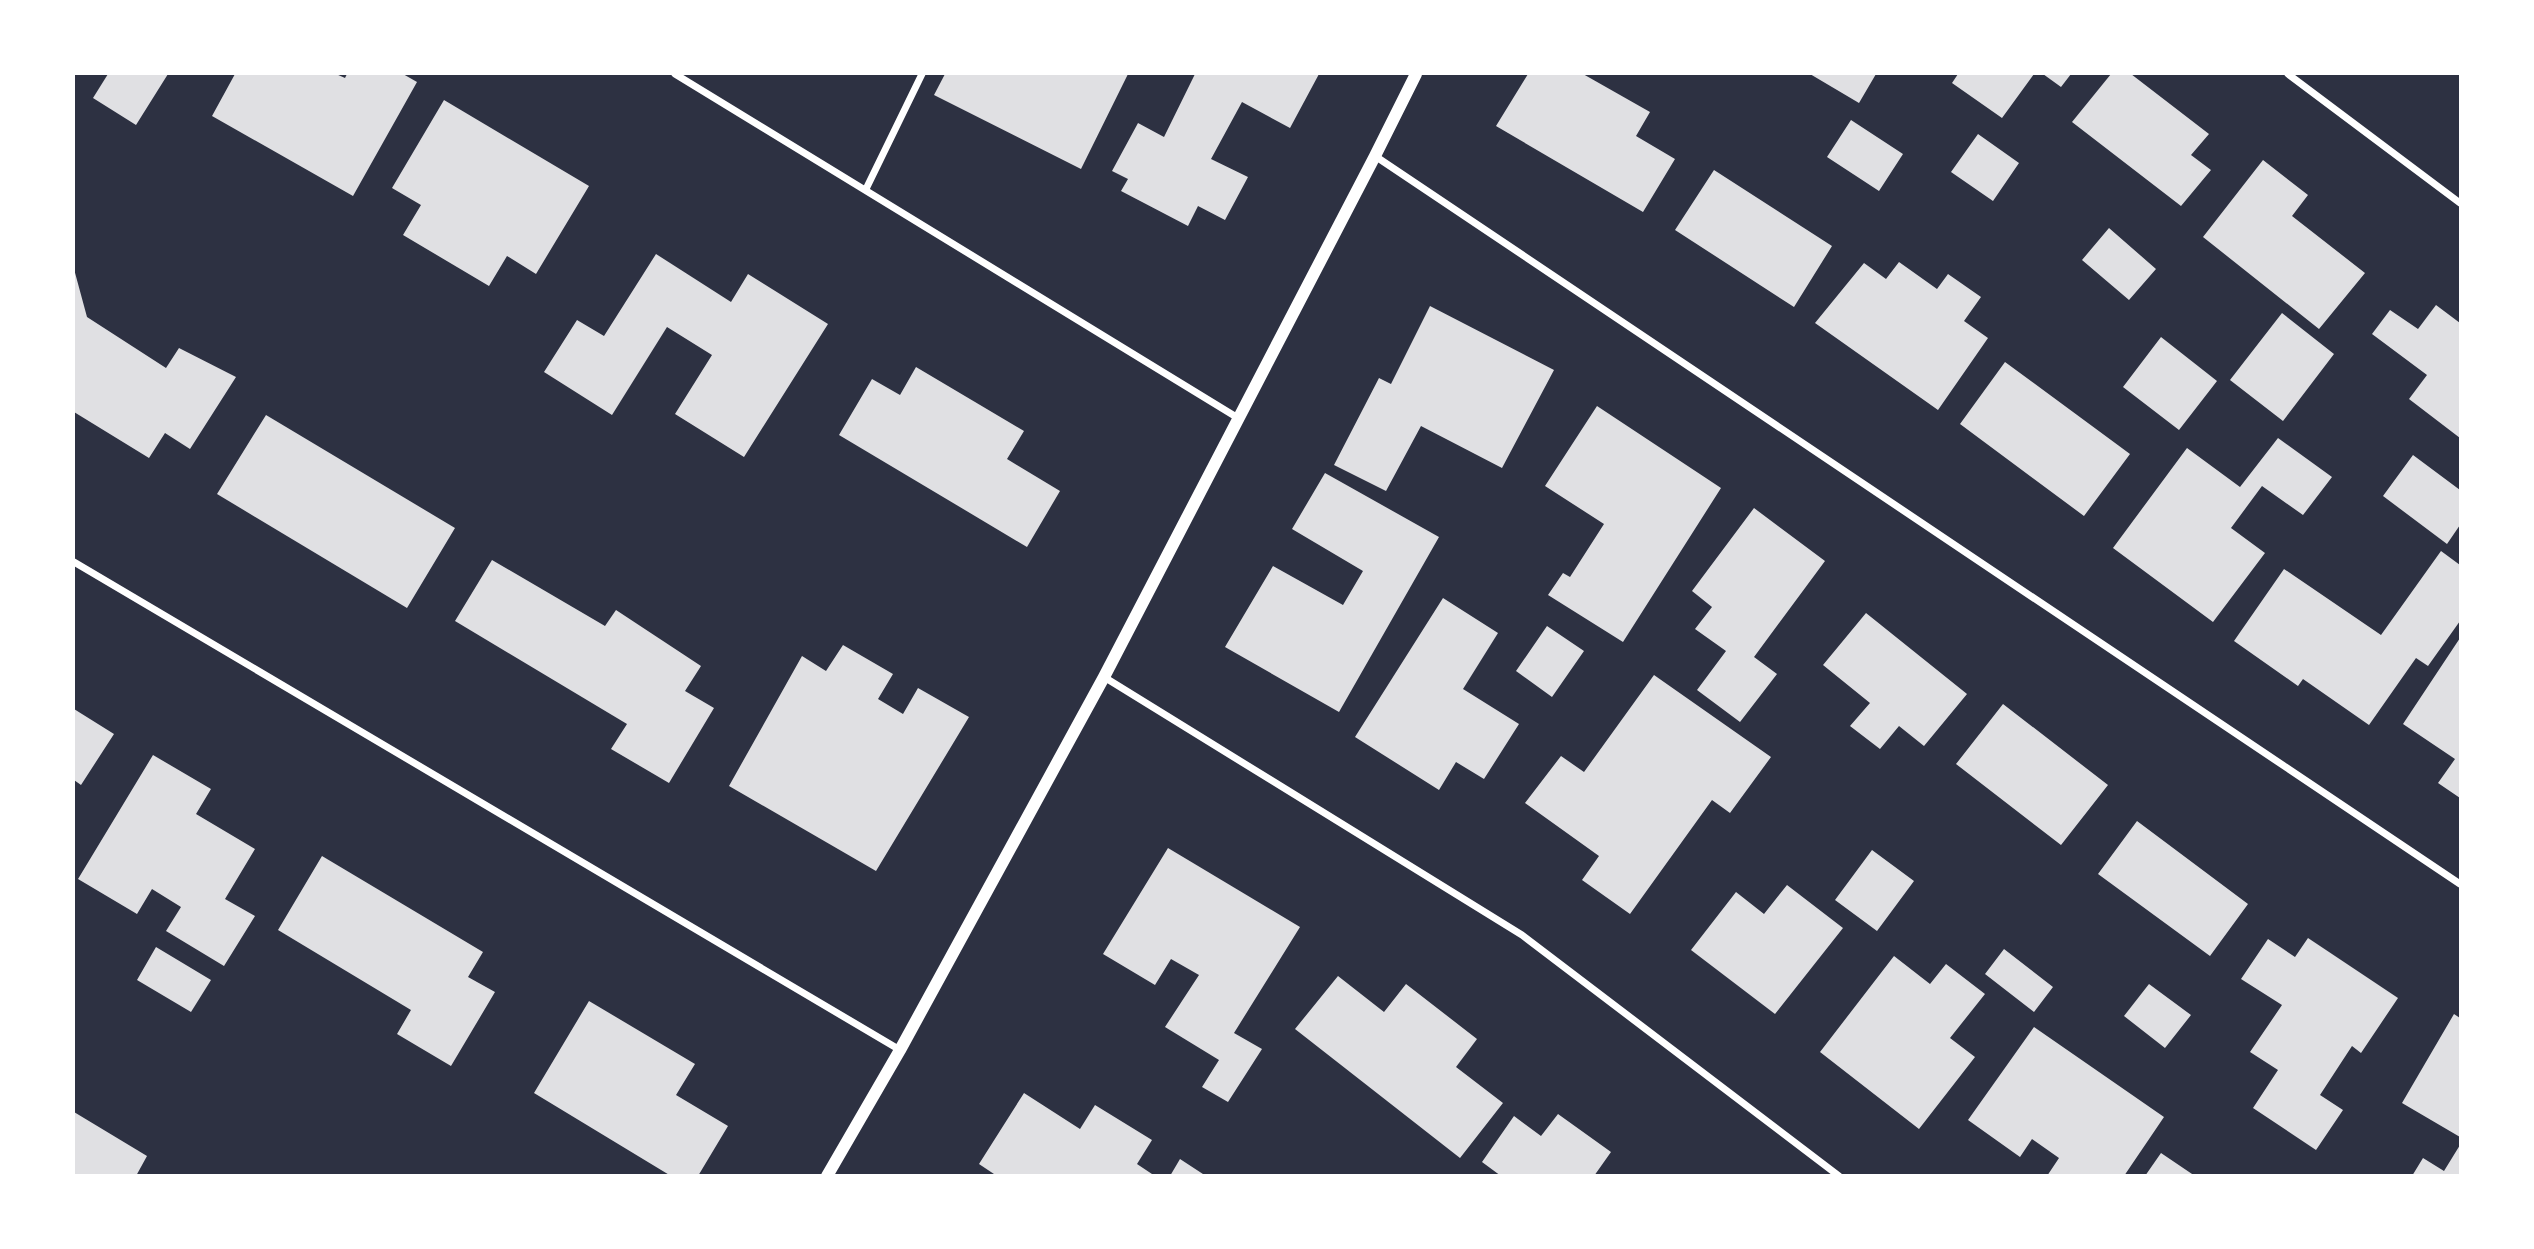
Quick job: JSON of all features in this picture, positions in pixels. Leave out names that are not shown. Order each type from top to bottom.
[{"type":"street","points":[[675,74],[1238,418]]},
{"type":"street","points":[[866,189],[922,74]]},
{"type":"street","points":[[827,1175],[900,1050],[1104,677],[1416,74]]},
{"type":"street","points":[[2288,74],[2460,203]]},
{"type":"street","points":[[1375,156],[2460,884]]},
{"type":"street","points":[[74,562],[900,1050]]},
{"type":"street","points":[[1104,677],[1522,935],[1839,1175]]},
{"type":"building","points":[[108,74],[168,74],[136,125],[93,98]]},
{"type":"building","points":[[235,74],[336,74],[345,78],[347,74],[403,74],[417,82],[353,196],[212,116]]},
{"type":"building","points":[[945,74],[1128,74],[1081,169],[934,95]]},
{"type":"building","points":[[1195,74],[1319,74],[1290,128],[1242,102],[1211,159],[1248,177],[1225,220],[1198,206],[1188,226],[1121,191],[1128,179],[1112,171],[1138,123],[1164,137]]},
{"type":"building","points":[[1528,74],[1583,74],[1650,112],[1636,136],[1675,159],[1643,212],[1496,126]]},
{"type":"building","points":[[1810,74],[1876,74],[1859,103]]},
{"type":"building","points":[[1958,74],[2034,74],[2002,118],[1952,83]]},
{"type":"building","points":[[2043,74],[2071,74],[2061,87]]},
{"type":"building","points":[[2111,74],[2131,74],[2209,134],[2191,155],[2211,170],[2181,206],[2072,122]]},
{"type":"building","points":[[444,100],[589,186],[536,274],[507,256],[489,286],[403,235],[421,205],[392,188]]},
{"type":"building","points":[[1851,120],[1903,154],[1879,191],[1827,157]]},
{"type":"building","points":[[1978,134],[2019,163],[1993,201],[1951,172]]},
{"type":"building","points":[[2263,160],[2308,195],[2292,216],[2365,273],[2319,329],[2203,237]]},
{"type":"building","points":[[1714,170],[1832,246],[1794,307],[1675,230]]},
{"type":"building","points":[[2109,228],[2156,269],[2129,300],[2082,260]]},
{"type":"building","points":[[656,254],[731,302],[748,274],[828,324],[744,457],[675,414],[712,355],[667,327],[612,415],[544,372],[577,320],[604,336]]},
{"type":"building","points":[[1899,262],[1937,289],[1948,274],[1981,297],[1964,321],[1988,338],[1938,410],[1815,323],[1864,263],[1886,279]]},
{"type":"building","points":[[74,269],[87,317],[166,368],[179,348],[236,377],[190,449],[165,433],[149,458],[74,412]]},
{"type":"building","points":[[2436,305],[2460,323],[2460,438],[2409,399],[2427,375],[2372,334],[2390,310],[2418,329]]},
{"type":"building","points":[[1430,306],[1554,370],[1502,468],[1421,426],[1386,491],[1334,465],[1379,378],[1391,384]]},
{"type":"building","points":[[2282,313],[2334,354],[2283,421],[2230,380]]},
{"type":"building","points":[[2161,337],[2217,381],[2179,430],[2123,387]]},
{"type":"building","points":[[2005,362],[2130,454],[2084,516],[1960,424]]},
{"type":"building","points":[[916,367],[1024,431],[1007,459],[1060,491],[1027,547],[839,435],[872,379],[900,395]]},
{"type":"building","points":[[1597,406],[1721,488],[1623,642],[1548,595],[1563,573],[1570,577],[1604,524],[1545,486]]},
{"type":"building","points":[[266,415],[455,528],[407,608],[217,494]]},
{"type":"building","points":[[2278,438],[2332,477],[2303,515],[2262,486],[2231,528],[2265,553],[2213,622],[2113,548],[2187,448],[2240,487]]},
{"type":"building","points":[[2413,455],[2460,490],[2460,525],[2447,544],[2383,496]]},
{"type":"building","points":[[1325,473],[1439,537],[1339,712],[1225,647],[1273,566],[1343,605],[1363,571],[1292,529]]},
{"type":"building","points":[[1754,508],[1825,561],[1754,657],[1777,674],[1740,722],[1697,690],[1726,651],[1695,629],[1712,607],[1692,591]]},
{"type":"building","points":[[2441,551],[2460,565],[2460,621],[2428,666],[2416,658],[2369,725],[2303,679],[2298,686],[2234,641],[2284,569],[2381,635]]},
{"type":"building","points":[[492,560],[605,626],[616,610],[701,666],[685,691],[714,708],[669,783],[611,749],[627,724],[455,621]]},
{"type":"building","points":[[1443,598],[1498,633],[1463,689],[1519,724],[1484,779],[1456,762],[1439,790],[1355,737]]},
{"type":"building","points":[[1866,613],[1967,694],[1924,746],[1899,726],[1880,749],[1850,726],[1870,703],[1823,665]]},
{"type":"building","points":[[1547,626],[1584,651],[1552,697],[1516,671]]},
{"type":"building","points":[[2460,638],[2460,798],[2438,783],[2455,759],[2403,724]]},
{"type":"building","points":[[843,645],[893,674],[878,699],[903,714],[918,688],[969,717],[876,871],[729,786],[802,656],[826,671]]},
{"type":"building","points":[[1654,675],[1771,757],[1730,813],[1712,800],[1630,914],[1582,880],[1599,856],[1525,803],[1561,756],[1584,772]]},
{"type":"building","points":[[2003,704],[2108,785],[2061,845],[1956,764]]},
{"type":"building","points":[[74,709],[114,734],[81,785],[74,780]]},
{"type":"building","points":[[153,755],[211,789],[196,814],[255,849],[225,899],[255,916],[224,966],[166,931],[181,907],[152,889],[137,914],[78,879]]},
{"type":"building","points":[[2137,821],[2248,904],[2210,956],[2098,874]]},
{"type":"building","points":[[1168,848],[1300,927],[1234,1033],[1262,1049],[1228,1102],[1202,1087],[1219,1060],[1165,1027],[1199,975],[1171,959],[1155,985],[1103,954]]},
{"type":"building","points":[[1872,850],[1914,881],[1877,931],[1835,900]]},
{"type":"building","points":[[322,856],[483,952],[468,977],[495,992],[451,1066],[397,1034],[411,1010],[278,930]]},
{"type":"building","points":[[1787,885],[1843,928],[1775,1014],[1691,950],[1736,892],[1764,914]]},
{"type":"building","points":[[2308,938],[2398,998],[2361,1053],[2352,1046],[2320,1095],[2343,1110],[2316,1150],[2253,1108],[2278,1070],[2250,1052],[2282,1005],[2241,979],[2268,939],[2295,957]]},
{"type":"building","points":[[156,947],[211,980],[191,1012],[137,980]]},
{"type":"building","points":[[2004,949],[2053,987],[2034,1012],[1985,974]]},
{"type":"building","points":[[1894,956],[1930,984],[1946,964],[1985,994],[1950,1038],[1975,1057],[1919,1129],[1820,1052]]},
{"type":"building","points":[[1338,976],[1384,1012],[1406,984],[1477,1039],[1456,1067],[1503,1103],[1460,1158],[1295,1029]]},
{"type":"building","points":[[2149,984],[2191,1015],[2165,1048],[2124,1016]]},
{"type":"building","points":[[589,1001],[695,1064],[676,1095],[728,1126],[698,1176],[671,1176],[534,1093]]},
{"type":"building","points":[[2454,1014],[2460,1018],[2460,1137],[2402,1103]]},
{"type":"building","points":[[2034,1027],[2164,1117],[2124,1176],[2047,1176],[2059,1158],[2032,1139],[2020,1157],[1968,1120]]},
{"type":"building","points":[[1024,1093],[1080,1129],[1095,1105],[1152,1140],[1137,1164],[1155,1176],[997,1176],[979,1164]]},
{"type":"building","points":[[74,1112],[147,1156],[136,1176],[74,1176]]},
{"type":"building","points":[[1558,1114],[1611,1152],[1594,1176],[1501,1176],[1482,1162],[1514,1116],[1541,1136]]},
{"type":"building","points":[[2460,1145],[2460,1176],[2412,1176],[2423,1158],[2444,1171]]},
{"type":"building","points":[[2161,1153],[2195,1176],[2145,1176]]},
{"type":"building","points":[[1180,1159],[1206,1176],[1170,1176]]}]
